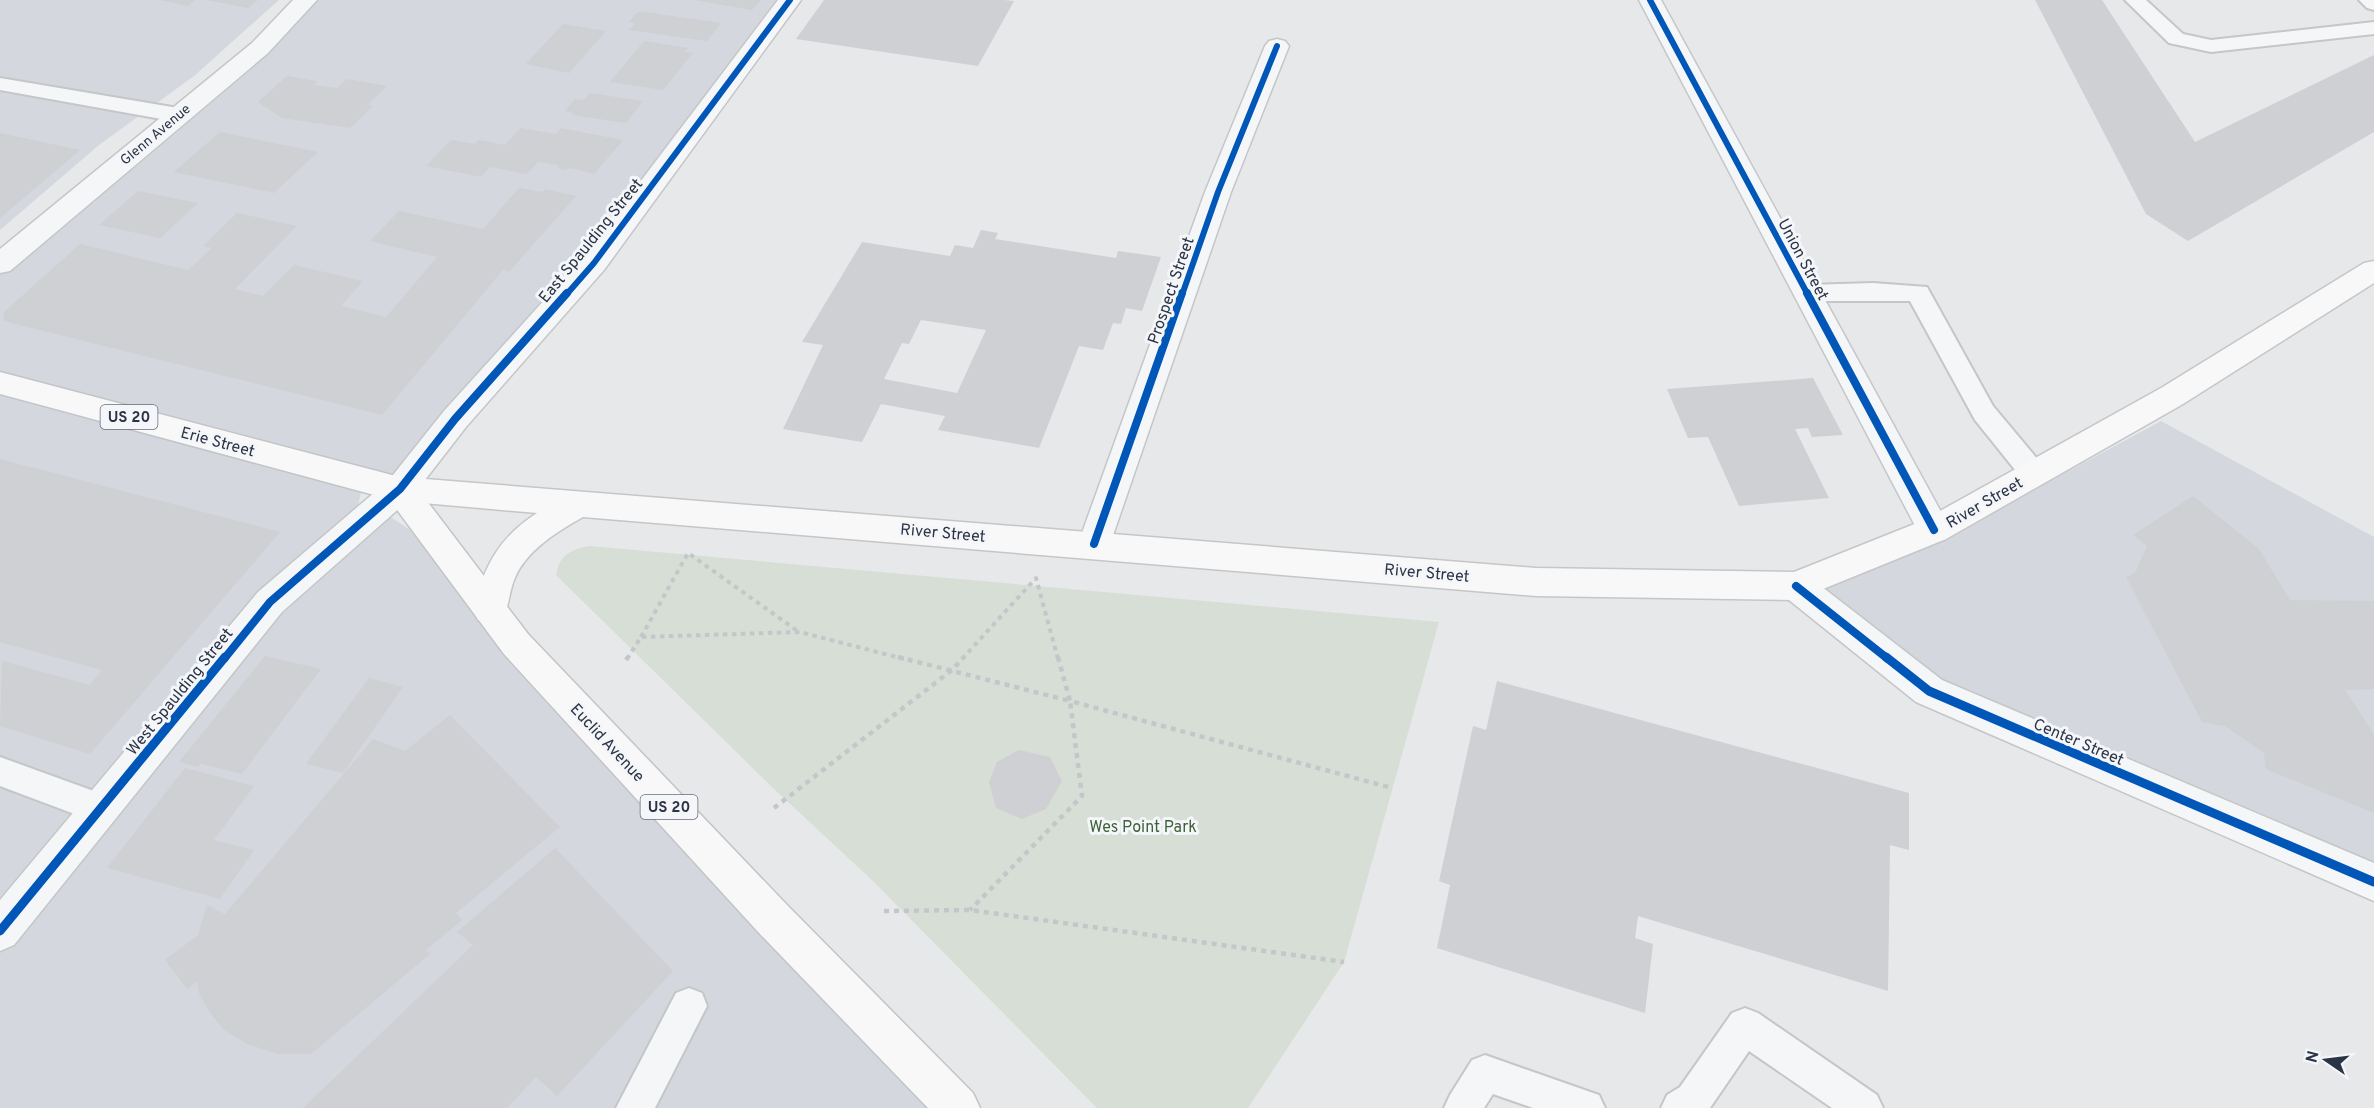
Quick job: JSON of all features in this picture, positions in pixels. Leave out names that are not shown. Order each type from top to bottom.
[{"type":"main road","name":"River Street","points":[[400,489],[1094,544],[1536,582],[1796,586],[1934,530],[2172,396],[2374,270]]},
{"type":"main road","name":"Erie Street","points":[[0,383],[400,489]]},
{"type":"main road","name":"Euclid Avenue","points":[[400,489],[516,644],[774,920],[958,1108]]},
{"type":"main road","points":[[490,610],[500,574],[520,545],[544,522],[578,504]]},
{"type":"street","name":"Glenn Avenue","points":[[0,264],[260,48],[306,0]]},
{"type":"street","name":"East Spaulding Street","points":[[400,489],[455,419],[594,262],[790,0]]},
{"type":"street","name":"Union Street","points":[[1650,0],[1934,530]]},
{"type":"street","name":"Prospect Street","points":[[1094,544],[1218,192],[1277,46]]},
{"type":"street","name":"West Spaulding Street","points":[[0,931],[270,602],[400,489]]},
{"type":"street","name":"Center Street","points":[[1796,586],[1929,691],[2374,882]]},
{"type":"lane","points":[[2135,0],[2176,39],[2211,46],[2374,28]]},
{"type":"lane","points":[[2369,0],[2374,4]]},
{"type":"lane","points":[[0,84],[178,115]]},
{"type":"lane","points":[[1807,293],[1918,292],[1984,413],[2034,474]]},
{"type":"lane","points":[[0,771],[101,808]]},
{"type":"lane","points":[[635,1108],[689,1006]]},
{"type":"lane","points":[[1680,1108],[1693,1101],[1746,1026],[1864,1108]]},
{"type":"lane","points":[[1463,1108],[1485,1073],[1586,1108]]},
{"type":"path","points":[[626,660],[688,553],[800,632]]},
{"type":"path","points":[[774,808],[952,670],[1036,578],[1070,701],[1082,796],[970,910]]},
{"type":"path","points":[[640,638],[800,632],[1070,701],[1392,788]]},
{"type":"path","points":[[884,911],[970,910],[1344,962]]},
{"type":"shaded area","points":[[0,0],[279,0],[194,76],[99,145],[0,230]]},
{"type":"shaded area","points":[[317,0],[779,0],[684,124],[589,257],[399,477],[0,373],[0,272]]},
{"type":"shaded area","points":[[0,393],[362,487],[357,511],[0,909]]},
{"type":"shaded area","points":[[2161,421],[2374,537],[2374,866],[1931,681],[1816,590],[1940,541]]},
{"type":"shaded area","points":[[384,513],[409,529],[570,727],[934,1108],[0,1108],[0,950],[295,592]]},
{"type":"green space","name":"Wes Point Park","points":[[590,546],[1439,622],[1344,962],[1248,1108],[1097,1108],[873,881],[772,787],[556,575],[560,562],[567,554]]},
{"type":"building","points":[[160,0],[195,0],[188,6]]},
{"type":"building","points":[[206,0],[258,0],[248,8]]},
{"type":"building","points":[[694,0],[761,0],[752,10]]},
{"type":"building","points":[[824,0],[1014,1],[978,66],[796,39]]},
{"type":"building","points":[[2035,0],[2102,0],[2195,142],[2374,55],[2374,132],[2188,241],[2146,214]]},
{"type":"building","points":[[638,12],[721,23],[707,41],[629,30],[636,23],[629,22]]},
{"type":"building","points":[[563,24],[606,31],[569,73],[526,64]]},
{"type":"building","points":[[644,41],[688,48],[685,52],[693,53],[663,90],[610,82]]},
{"type":"building","points":[[287,76],[317,81],[314,85],[337,88],[347,79],[387,86],[367,105],[373,106],[350,128],[282,118],[258,102]]},
{"type":"building","points":[[590,93],[643,101],[626,123],[572,115],[574,113],[565,111],[575,99],[584,100]]},
{"type":"building","points":[[520,128],[556,134],[561,128],[623,140],[594,174],[570,168],[565,170],[559,168],[558,165],[538,162],[527,174],[490,167],[481,177],[426,166],[451,140],[475,144],[479,140],[505,145]]},
{"type":"building","points":[[220,132],[318,152],[274,193],[174,172]]},
{"type":"building","points":[[0,133],[80,150],[0,218]]},
{"type":"building","points":[[519,188],[543,192],[545,189],[576,196],[509,272],[503,270],[382,415],[4,321],[3,313],[80,244],[188,270],[212,248],[203,246],[237,213],[297,226],[235,289],[263,296],[294,265],[363,281],[341,306],[386,317],[437,257],[370,241],[399,211],[483,229]]},
{"type":"building","points":[[138,191],[198,203],[160,238],[99,225]]},
{"type":"building","points":[[981,230],[998,233],[995,239],[1116,258],[1118,251],[1161,257],[1142,311],[1126,308],[1121,324],[1113,323],[1103,350],[1079,346],[1039,448],[938,430],[945,416],[881,404],[862,442],[783,429],[823,345],[802,342],[862,242],[950,256],[955,245],[973,248]],"holes":[[[921,320],[986,330],[957,393],[884,379],[902,343],[909,344]]]},
{"type":"building","points":[[1813,378],[1843,435],[1812,437],[1808,428],[1795,429],[1829,498],[1739,506],[1708,437],[1688,438],[1667,389]]},
{"type":"building","points":[[0,459],[280,532],[90,754],[0,726],[2,661],[90,685],[102,670],[0,642]]},
{"type":"building","points":[[2193,496],[2259,549],[2290,600],[2374,601],[2374,689],[2345,690],[2374,734],[2374,813],[2266,769],[2264,753],[2225,726],[2202,722],[2126,577],[2135,573],[2147,546],[2133,535]]},
{"type":"building","points":[[265,656],[321,669],[242,774],[201,764],[198,767],[179,762]]},
{"type":"building","points":[[369,678],[403,687],[343,773],[306,764]]},
{"type":"building","points":[[1497,681],[1909,793],[1909,850],[1890,845],[1888,991],[1638,916],[1635,938],[1653,944],[1645,1013],[1437,948],[1450,885],[1439,881],[1473,726],[1486,730]]},
{"type":"building","points":[[450,715],[560,827],[456,913],[462,920],[426,950],[430,954],[311,1054],[278,1054],[247,1044],[224,1030],[208,1010],[199,993],[197,981],[187,989],[165,960],[198,935],[207,905],[225,914],[373,739],[405,751]]},
{"type":"building","points":[[1019,750],[1050,757],[1062,781],[1046,809],[1022,819],[996,808],[989,782],[997,762]]},
{"type":"building","points":[[185,768],[254,786],[214,840],[254,850],[220,899],[107,868]]},
{"type":"building","points":[[555,848],[673,971],[557,1096],[536,1077],[507,1108],[303,1108],[473,945],[457,932]]},
{"type":"cycle path","points":[[0,931],[270,602],[400,489],[455,419],[594,263],[790,0]]},
{"type":"cycle path","points":[[1650,0],[1934,530]]},
{"type":"cycle path","points":[[1094,544],[1218,192],[1277,46]]},
{"type":"cycle path","points":[[1796,586],[1929,691],[2374,882]]}]
